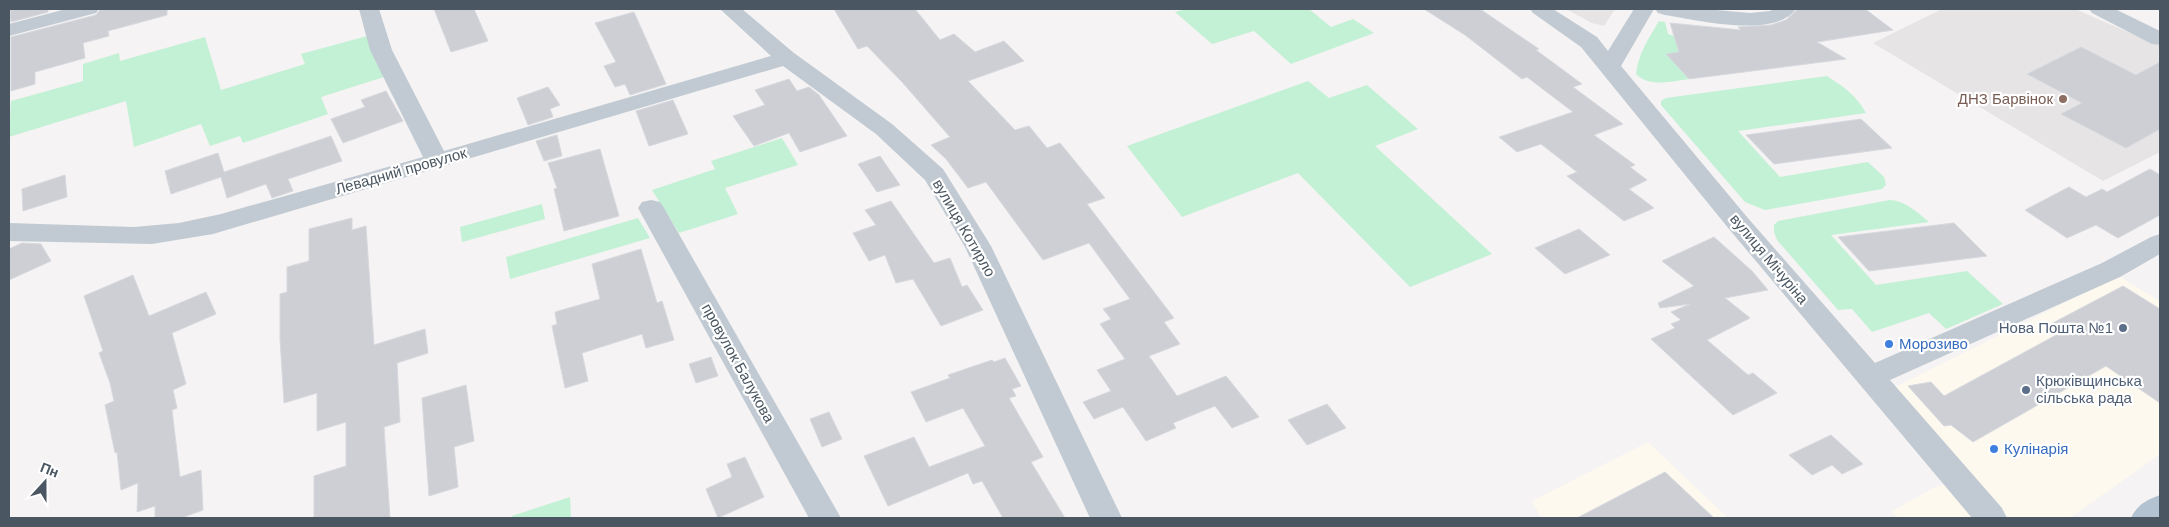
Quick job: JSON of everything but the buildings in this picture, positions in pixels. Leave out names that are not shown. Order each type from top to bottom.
[{"type":"main road","points":[[2148,518],[2160,509]]},
{"type":"street","points":[[9,30],[89,9]]},
{"type":"street","points":[[368,9],[381,50],[437,161]]},
{"type":"street","name":"вулиця Котирло","points":[[730,9],[786,58],[884,129],[934,175],[978,246],[1106,518]]},
{"type":"street","name":"вулиця Мічуріна","points":[[1540,9],[1589,42],[1738,223],[1991,518]]},
{"type":"street","points":[[1610,67],[1644,9]]},
{"type":"street","points":[[1664,9],[1703,15],[1757,19],[1775,17],[1786,9]]},
{"type":"street","points":[[2099,9],[2160,39]]},
{"type":"street","name":"Левадний провулок","points":[[9,232],[40,231],[152,235],[180,232],[221,223],[786,58]]},
{"type":"street","name":"провулок Балукова","points":[[650,208],[825,518]]},
{"type":"street","points":[[1870,377],[2111,270],[2160,243]]},
{"type":"shaded area","points":[[1566,9],[1615,9],[1604,26],[1592,23]]},
{"type":"shaded area","name":"ДНЗ Барвінок","points":[[1942,9],[2075,9],[2160,46],[2160,152],[2103,181],[1873,43]]},
{"type":"shaded area","points":[[2119,276],[2160,301],[2160,454],[2070,518],[2008,518],[1893,388]]},
{"type":"shaded area","points":[[1648,442],[1728,518],[1541,518],[1532,501]]},
{"type":"shaded area","points":[[1945,484],[1973,518],[1899,518],[1891,512],[1933,488]]},
{"type":"green space","points":[[1186,9],[1309,9],[1331,27],[1353,19],[1374,33],[1291,64],[1254,31],[1212,44],[1175,12]]},
{"type":"green space","points":[[1659,21],[1665,22],[1668,34],[1674,36],[1736,42],[1739,45],[1667,54],[1689,79],[1669,82],[1648,81],[1636,74],[1637,67],[1645,46]]},
{"type":"green space","points":[[367,36],[387,76],[321,97],[328,114],[243,143],[240,136],[210,146],[201,124],[134,147],[126,101],[9,137],[11,101],[83,81],[83,64],[119,53],[120,61],[205,37],[221,90],[305,64],[301,54]]},
{"type":"green space","points":[[1827,76],[1849,92],[1866,113],[1738,131],[1780,177],[1868,162],[1884,177],[1886,185],[1882,189],[1765,210],[1745,202],[1661,105],[1661,101],[1666,98]]},
{"type":"green space","points":[[1308,81],[1329,98],[1367,85],[1418,129],[1375,146],[1492,254],[1410,287],[1298,173],[1182,217],[1127,146]]},
{"type":"green space","points":[[782,138],[798,165],[725,188],[738,214],[679,233],[652,190],[715,169],[711,161]]},
{"type":"green space","points":[[1890,200],[1901,202],[1929,222],[1831,235],[1876,285],[1967,271],[2003,304],[1946,329],[1929,313],[1872,332],[1852,309],[1838,310],[1777,240],[1774,232],[1774,225],[1778,221]]},
{"type":"green space","points":[[542,204],[545,219],[462,242],[460,227]]},
{"type":"green space","points":[[638,218],[650,238],[510,279],[506,257]]},
{"type":"green space","points":[[570,497],[571,518],[512,518],[512,516]]},
{"type":"place","name":"ДНЗ Барвінок","points":[[2063,99]]},
{"type":"place","name":"Нова Пошта №1","points":[[2123,328]]},
{"type":"place","name":"Морозиво","points":[[1889,344]]},
{"type":"place","name":"Крюківщинська сільська рада","points":[[2026,390]]},
{"type":"place","name":"Кулінарія","points":[[1994,449]]}]
